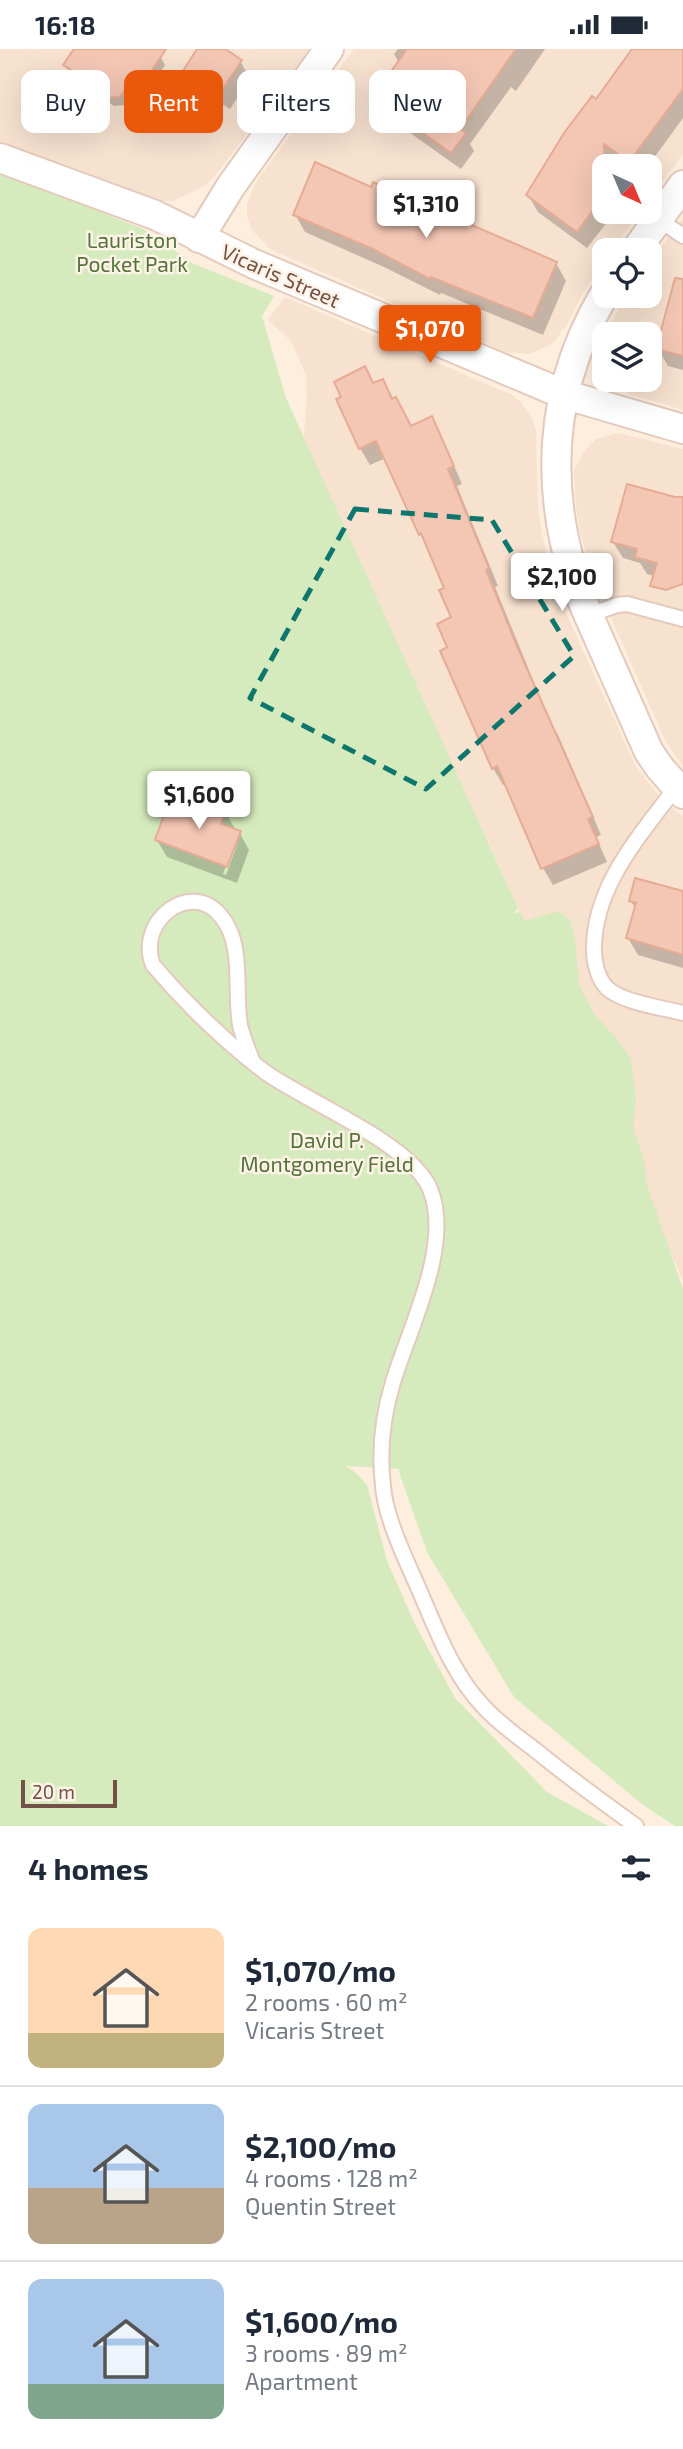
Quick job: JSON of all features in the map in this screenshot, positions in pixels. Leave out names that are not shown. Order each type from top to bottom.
[{"type":"street","points":[[199,238],[231,186],[329,49]]},
{"type":"street","name":"Vicaris Street","points":[[0,158],[155,215],[254,264],[563,394],[683,429]]},
{"type":"street","points":[[662,214],[683,185]]},
{"type":"street","points":[[597,308],[578,343],[563,394],[557,454],[557,497],[563,538],[573,577],[649,752],[679,791]]},
{"type":"lane","points":[[662,222],[683,236]]},
{"type":"lane","points":[[589,615],[627,604],[683,619]]},
{"type":"lane","points":[[679,791],[616,870],[598,910],[594,937],[595,960],[600,978],[607,988],[618,995],[683,1013]]},
{"type":"lane","points":[[253,1062],[241,1029],[233,940],[225,922],[208,905],[201,902],[182,904],[163,915],[151,933],[149,954],[153,965],[213,1030],[253,1062],[288,1087],[390,1147],[412,1163],[431,1190],[435,1214],[435,1247],[430,1275],[392,1384],[382,1448],[383,1490],[401,1549],[445,1651],[472,1694],[512,1732],[636,1826]]},
{"type":"highlighted area","points":[[355,509],[492,520],[574,656],[426,789],[250,698]]},
{"type":"shaded area","points":[[0,49],[311,49],[295,70],[237,70],[237,133],[247,133],[205,186],[173,201],[157,201],[0,148]]},
{"type":"shaded area","points":[[354,49],[683,49],[683,154],[662,182],[662,154],[592,154],[592,224],[631,224],[621,238],[592,238],[592,280],[567,325],[552,344],[529,354],[506,352],[276,252],[251,229],[247,204],[256,182],[292,133],[355,133],[355,70],[339,70]]},
{"type":"shaded area","points":[[683,218],[683,410],[625,392],[662,392],[662,322],[612,322],[619,308],[662,308],[662,246]]},
{"type":"shaded area","points":[[285,297],[512,395],[521,402],[533,420],[536,431],[538,512],[547,558],[561,602],[635,765],[659,796],[683,817],[683,1281],[489,843],[303,449],[306,375],[291,341],[268,320]]},
{"type":"shaded area","points":[[619,433],[683,449],[683,766],[666,742],[597,586],[581,536],[574,470],[586,449],[596,439]]},
{"type":"green space","points":[[0,172],[143,229],[194,264],[274,296],[262,316],[286,398],[518,908],[514,913],[520,912],[525,921],[559,911],[570,920],[575,938],[579,984],[594,1014],[631,1059],[636,1099],[633,1128],[644,1159],[647,1185],[683,1289],[683,1826],[675,1826],[643,1805],[514,1697],[427,1552],[398,1469],[345,1466],[367,1485],[387,1561],[415,1624],[455,1698],[547,1792],[608,1826],[0,1826]]},
{"type":"building","points":[[74,49],[166,49],[152,70],[124,70],[124,91],[120,97],[110,98],[110,70],[71,70],[63,65]]},
{"type":"building","points":[[197,49],[225,49],[242,60],[223,88],[223,70],[184,70]]},
{"type":"building","points":[[407,49],[516,49],[466,120],[466,70],[392,70]]},
{"type":"building","points":[[632,49],[683,49],[683,89],[635,154],[618,154],[604,144],[604,154],[592,154],[592,211],[577,232],[526,195],[564,133],[592,96],[596,99]]},
{"type":"building","points":[[423,133],[466,133],[451,153]]},
{"type":"building","points":[[315,162],[371,187],[373,182],[557,262],[533,318],[431,277],[430,279],[373,249],[293,215]]},
{"type":"building","points":[[675,278],[683,279],[683,356],[662,351],[662,327]]},
{"type":"building","points":[[365,366],[373,383],[383,379],[392,399],[396,397],[411,426],[432,416],[454,466],[448,469],[489,568],[486,570],[593,817],[588,819],[599,844],[541,869],[497,766],[492,769],[440,651],[447,647],[437,624],[451,617],[439,590],[444,588],[421,533],[419,535],[376,441],[359,449],[336,399],[341,397],[334,382]]},
{"type":"building","points":[[627,484],[683,497],[683,584],[666,590],[650,586],[657,563],[635,557],[637,549],[611,542]]},
{"type":"building","points":[[187,795],[226,808],[221,824],[241,831],[227,867],[155,840],[168,804],[182,809]]},
{"type":"building","points":[[635,878],[683,891],[683,955],[626,938],[636,903],[629,901]]},
{"type":"park label","name":"Lauriston Pocket Park","points":[[132,251]]},
{"type":"park label","name":"David P. Montgomery Field","points":[[327,1151]]}]
